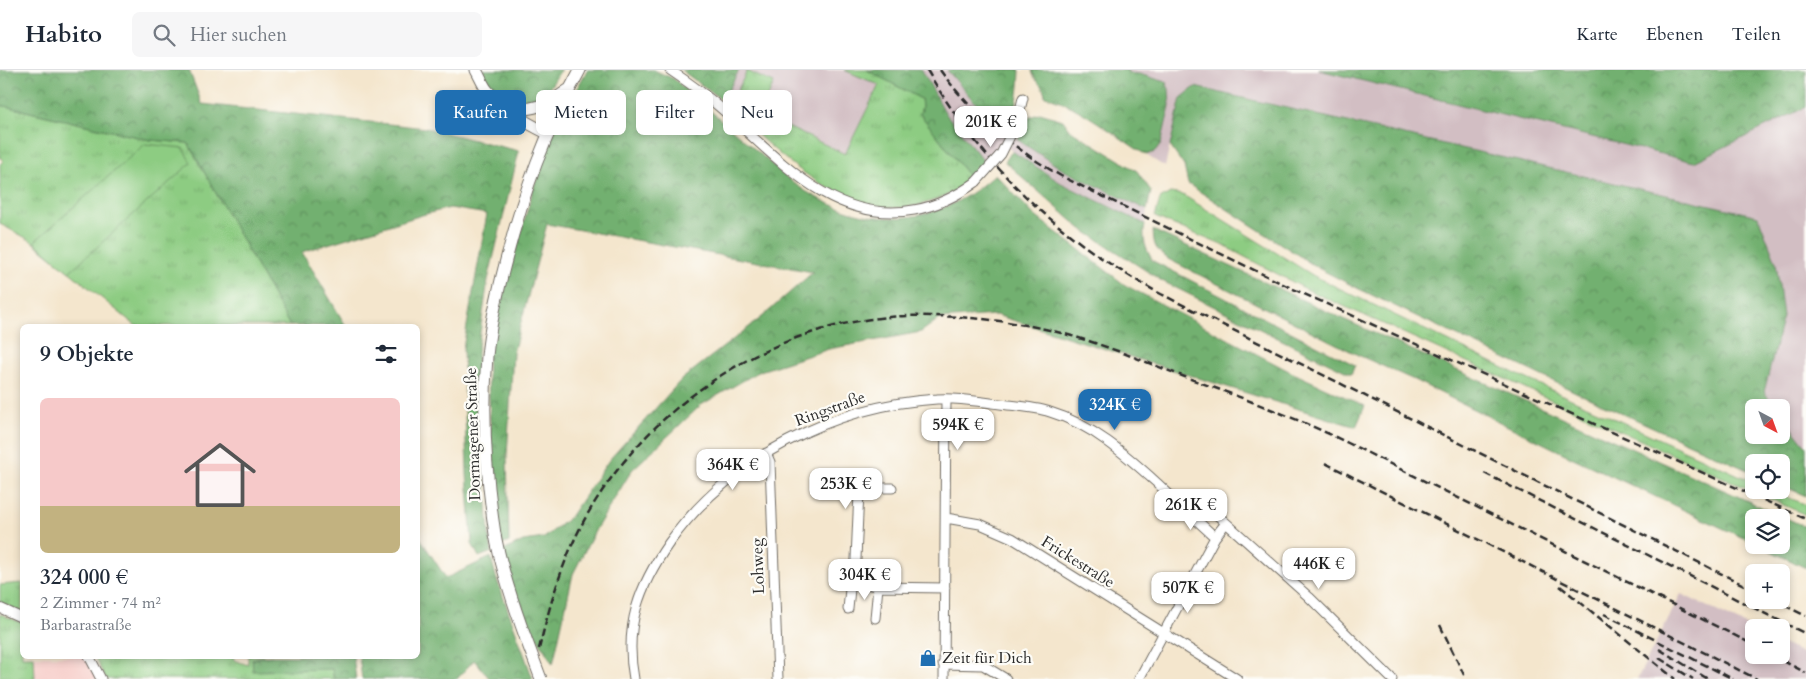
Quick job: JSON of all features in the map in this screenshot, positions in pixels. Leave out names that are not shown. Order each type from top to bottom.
[{"type":"main road","points":[[476,70],[487,90]]},
{"type":"main road","name":"Dormagener Straße","points":[[570,88],[580,70]]},
{"type":"main road","points":[[526,109],[539,107],[552,102],[570,88]]},
{"type":"main road","name":"Dormagener Straße","points":[[541,679],[526,640],[495,535],[486,442],[485,402],[487,355],[496,299],[520,208],[547,135]]},
{"type":"street","points":[[670,70],[707,96],[800,177],[821,192],[842,202],[878,212],[896,213],[930,206],[946,200],[976,182],[1001,154],[1017,122],[1023,98]]},
{"type":"street","points":[[944,679],[946,399]]},
{"type":"street","name":"Ringstraße","points":[[634,679],[630,647],[632,619],[641,592],[658,558],[696,509],[731,478],[766,453],[807,432],[864,411],[894,404],[946,399],[1048,411],[1081,423],[1103,437],[1215,536]]},
{"type":"street","name":"Lohweg","points":[[766,453],[770,462],[778,679]]},
{"type":"street","points":[[848,609],[850,589],[856,581],[859,492],[865,488],[892,488]]},
{"type":"street","points":[[1183,508],[1197,497],[1304,592],[1392,679]]},
{"type":"street","name":"Frickestraße","points":[[946,518],[980,524],[1012,538],[1237,679]]},
{"type":"street","points":[[1140,679],[1215,536],[1226,523]]},
{"type":"street","points":[[856,581],[878,587],[945,588]]},
{"type":"street","points":[[875,618],[878,587]]},
{"type":"street","points":[[0,608],[20,617]]},
{"type":"street","points":[[91,659],[101,679]]},
{"type":"street","points":[[943,664],[983,665],[1006,679]]},
{"type":"shaded area","points":[[739,70],[844,70],[879,84],[845,154],[792,129],[792,90],[770,90],[773,84],[747,71],[738,90],[729,90]]},
{"type":"shaded area","points":[[922,70],[947,70],[980,108],[1007,132],[1063,170],[1147,210],[1145,224],[1061,183],[1001,142],[986,164],[946,114]]},
{"type":"shaded area","points":[[1128,70],[1319,70],[1694,162],[1806,107],[1806,446],[1790,426],[1790,399],[1770,399],[1764,392],[1783,316],[1758,216],[1196,87],[1181,98],[1165,167],[1146,155],[1152,154],[1170,96],[1169,89],[1166,82],[1127,73]]},
{"type":"shaded area","points":[[1681,594],[1745,625],[1745,664],[1790,664],[1790,647],[1806,655],[1806,679],[1637,679]]},
{"type":"shaded area","points":[[34,659],[86,659],[98,679],[35,679]]},
{"type":"green space","points":[[0,70],[189,70],[202,104],[426,128],[435,130],[435,135],[454,135],[519,151],[488,280],[477,353],[489,535],[492,552],[479,557],[472,544],[467,474],[463,348],[487,214],[450,208],[302,252],[345,324],[289,324],[188,143],[150,140],[0,105]]},
{"type":"green space","points":[[483,70],[561,70],[548,90],[536,90],[536,103],[526,107],[526,90],[493,90]]},
{"type":"green space","points":[[587,70],[654,70],[674,79],[687,90],[636,90],[636,135],[713,135],[713,113],[723,122],[723,135],[739,135],[799,187],[838,207],[861,214],[885,218],[908,217],[931,212],[975,191],[995,174],[1034,215],[1125,285],[1291,372],[1365,406],[1356,427],[996,315],[939,319],[921,332],[829,349],[760,371],[701,405],[632,470],[596,529],[573,574],[553,664],[514,596],[499,553],[523,541],[544,538],[570,517],[609,460],[682,379],[762,317],[813,272],[547,224],[513,353],[507,456],[509,542],[496,548],[487,354],[534,186],[552,135],[626,135],[626,90],[576,90]]},
{"type":"green space","points":[[681,70],[739,70],[729,90],[723,90],[723,101],[713,94],[713,90],[708,90]]},
{"type":"green space","points":[[844,70],[867,70],[921,99],[920,114],[971,179],[953,192],[932,201],[903,207],[875,206],[847,197],[821,184],[796,167],[759,135],[792,135],[792,129],[845,154],[879,85]]},
{"type":"green space","points":[[867,70],[922,70],[946,114],[986,164],[971,179],[920,114],[921,99]]},
{"type":"green space","points":[[947,70],[1020,70],[1017,102],[1007,132],[980,108]]},
{"type":"green space","points":[[1032,70],[1128,70],[1127,73],[1139,74],[1166,82],[1169,89],[1170,106],[1161,144],[1155,152],[1146,155],[1083,113],[1045,96]]},
{"type":"green space","points":[[1319,70],[1806,70],[1806,107],[1694,162]]},
{"type":"green space","points":[[747,71],[774,83],[771,90],[738,90]]},
{"type":"green space","points":[[1195,87],[1758,216],[1776,262],[1783,316],[1764,392],[1770,399],[1745,399],[1745,444],[1790,444],[1790,426],[1806,446],[1806,496],[1790,489],[1790,454],[1745,454],[1745,469],[1582,395],[1318,268],[1188,184],[1184,166],[1170,146],[1181,98]]},
{"type":"green space","points":[[0,105],[150,140],[188,143],[289,324],[134,324],[30,240],[0,224],[0,164],[3,161],[0,157]]},
{"type":"green space","points":[[1040,113],[1063,120],[1069,129],[1137,171],[1151,191],[1147,210],[1063,170],[1018,140],[1026,119]]},
{"type":"green space","points":[[145,144],[183,148],[191,163],[69,272],[34,242]]},
{"type":"green space","points":[[1012,151],[1061,183],[1145,224],[1145,243],[1153,261],[1355,365],[1351,374],[1162,281],[1080,228],[1005,162]]},
{"type":"green space","points":[[1170,193],[1183,195],[1314,276],[1514,373],[1745,478],[1745,487],[1308,290],[1224,246],[1155,217],[1160,199]]},
{"type":"green space","points":[[1153,230],[1341,318],[1766,509],[1745,509],[1745,539],[1358,355],[1168,259],[1160,253],[1154,240]]},
{"type":"green space","points":[[1790,498],[1806,505],[1806,515],[1771,499]]},
{"type":"green space","points":[[1790,520],[1806,527],[1806,568],[1777,554],[1790,554]]},
{"type":"green space","points":[[420,538],[446,578],[491,557],[496,577],[533,679],[490,679],[474,660],[457,679],[362,679],[359,659],[420,659]]},
{"type":"green space","points":[[20,583],[20,612],[0,602],[0,585]]},
{"type":"green space","points":[[0,614],[20,622],[20,659],[34,659],[35,679],[0,679]]},
{"type":"green space","points":[[96,659],[234,659],[248,665],[248,659],[252,659],[332,669],[334,679],[106,679]]},
{"type":"green space","points":[[252,659],[353,659],[356,679],[334,679],[332,669],[253,671]]},
{"type":"railway","points":[[927,70],[973,139],[1028,199],[1091,251],[1125,273],[1161,294],[1745,586]]},
{"type":"railway","points":[[940,70],[980,116],[1010,142],[1061,176],[1291,288],[1806,519]]},
{"type":"railway","points":[[539,649],[558,582],[570,549],[586,517],[615,473],[649,433],[689,398],[732,368],[779,345],[829,328],[880,318],[933,316],[1003,322],[1087,340],[1267,408],[1348,443],[1745,641]]},
{"type":"railway","points":[[1325,463],[1757,679]]},
{"type":"railway","points":[[1484,473],[1806,634]]},
{"type":"railway","points":[[1560,586],[1675,679]]},
{"type":"railway","points":[[1790,608],[1806,616]]},
{"type":"railway","points":[[1604,614],[1733,679]]},
{"type":"railway","points":[[1440,625],[1466,679]]},
{"type":"railway","points":[[1659,649],[1708,679]]},
{"type":"railway","points":[[1659,658],[1693,679]]},
{"type":"railway","points":[[1789,664],[1806,673]]},
{"type":"place","name":"Zeit für Dich","points":[[928,658]]}]
